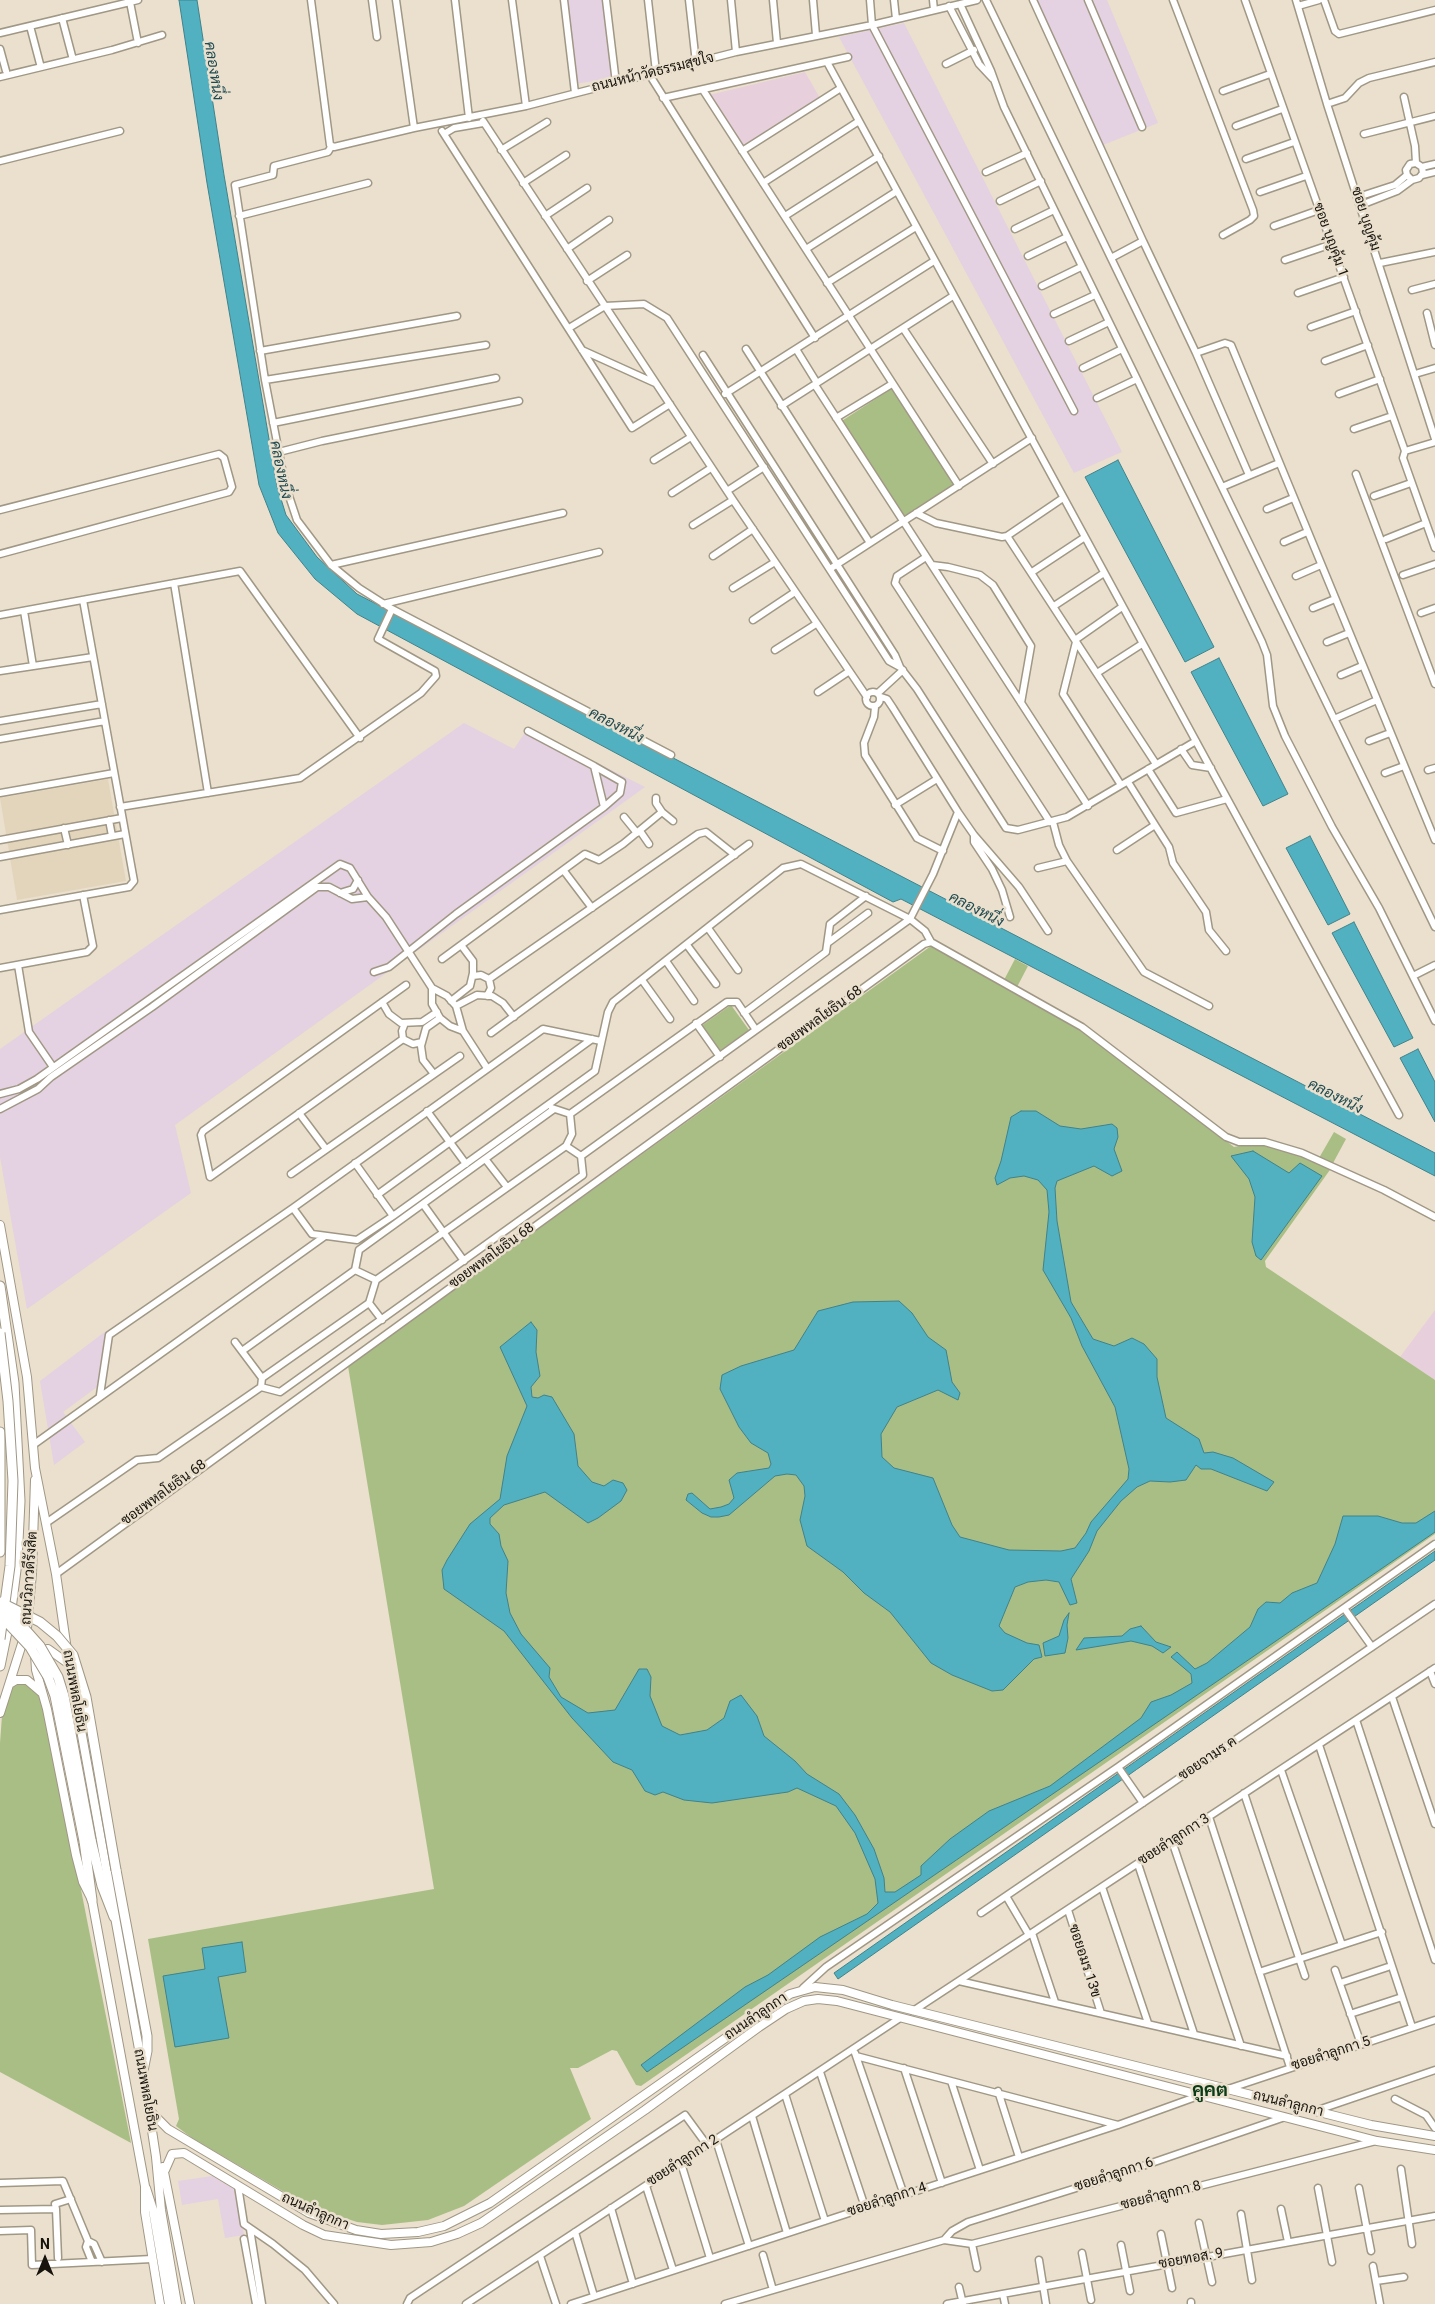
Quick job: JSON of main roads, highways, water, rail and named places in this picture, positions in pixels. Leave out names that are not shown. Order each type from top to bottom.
[{"type":"highway","name":"ถนนวิภาวดีรังสิต","points":[[0,1286],[14,1383],[20,1491],[17,1562],[10,1617],[0,1666]]},
{"type":"highway","points":[[0,1332],[9,1410],[13,1481],[10,1566],[0,1639]]},
{"type":"highway","points":[[0,1432],[0,1552]]},
{"type":"highway","points":[[0,1602],[40,1622],[57,1636],[73,1655],[86,1697],[116,1870],[148,2036],[143,2071]]},
{"type":"highway","points":[[0,1606],[30,1633],[50,1660],[64,1696],[88,1840],[92,1900]]},
{"type":"highway","points":[[0,1615],[30,1646],[48,1677],[55,1696],[88,1840],[114,1917]]},
{"type":"main road","name":"ถนนพหลโยธิน","points":[[0,1225],[27,1377],[35,1468],[56,1574],[69,1664],[143,2071],[156,2157],[159,2198],[177,2304]]},
{"type":"main road","name":"ถนนวิภาวดีรังสิต","points":[[0,1713],[28,1628],[31,1600],[35,1468]]},
{"type":"main road","name":"ถนนพหลโยธิน","points":[[69,1664],[48,1649],[38,1651],[34,1661],[43,1694],[76,1855],[84,1882],[92,1900],[145,2186],[153,2210],[169,2304]]},
{"type":"main road","points":[[11,1682],[27,1680],[43,1694]]},
{"type":"main road","name":"ถนนลำลูกกา","points":[[149,2110],[168,2130],[309,2213],[356,2230],[381,2234],[444,2226],[490,2203],[774,2004],[803,1988],[827,1987],[914,2011],[1371,2125],[1433,2134]]},
{"type":"main road","name":"ถนนลำลูกกา","points":[[165,2170],[172,2154],[184,2153],[303,2225],[324,2235],[391,2245],[431,2242],[457,2234],[481,2222],[662,2098],[786,2009],[804,2001],[818,1999],[837,2001],[1288,2116],[1377,2141],[1435,2150]]},
{"type":"main road","points":[[654,2087],[662,2098]]},
{"type":"main road","name":"ถนนพหลโยธิน","points":[[156,2157],[165,2170],[190,2304]]},
{"type":"main road","name":"ถนนพหลโยธิน","points":[[145,2186],[144,2212],[160,2304]]},
{"type":"water","points":[[179,0],[197,0],[224,175],[277,486],[286,515],[317,557],[357,594],[1435,1153],[1435,1176],[901,899],[893,902],[357,614],[315,579],[278,533],[259,485],[207,183]]},
{"type":"water","points":[[1118,460],[1214,647],[1185,662],[1085,477]]},
{"type":"water","points":[[1219,658],[1288,794],[1263,806],[1191,672]]},
{"type":"water","points":[[1310,836],[1350,914],[1328,925],[1286,848]]},
{"type":"water","points":[[1354,922],[1413,1038],[1394,1047],[1332,933]]},
{"type":"water","points":[[1418,1049],[1435,1082],[1435,1122],[1400,1058]]},
{"type":"water","points":[[1021,1111],[1036,1111],[1060,1126],[1081,1129],[1112,1124],[1117,1128],[1118,1137],[1114,1149],[1122,1171],[1112,1176],[1094,1166],[1057,1181],[1055,1188],[1057,1221],[1071,1302],[1093,1339],[1114,1346],[1132,1338],[1144,1344],[1157,1359],[1157,1377],[1166,1418],[1199,1439],[1204,1453],[1213,1452],[1233,1458],[1274,1482],[1267,1491],[1211,1469],[1201,1469],[1196,1465],[1186,1480],[1170,1482],[1150,1481],[1137,1487],[1121,1501],[1097,1531],[1089,1551],[1071,1579],[1077,1603],[1070,1605],[1059,1582],[1046,1580],[1028,1582],[1015,1587],[999,1626],[1005,1633],[1027,1643],[1039,1645],[1042,1657],[1034,1659],[1003,1690],[992,1691],[952,1675],[931,1663],[890,1612],[864,1593],[843,1572],[807,1546],[800,1520],[805,1496],[804,1486],[796,1475],[775,1476],[729,1515],[711,1517],[702,1513],[686,1500],[688,1494],[692,1493],[710,1509],[729,1504],[734,1498],[729,1480],[737,1473],[769,1468],[771,1464],[768,1453],[751,1443],[739,1427],[720,1389],[722,1375],[741,1366],[794,1350],[818,1311],[853,1302],[899,1301],[912,1313],[928,1337],[946,1350],[952,1382],[960,1393],[958,1400],[938,1390],[897,1407],[881,1434],[882,1457],[894,1468],[933,1478],[952,1525],[960,1537],[1009,1550],[1061,1551],[1075,1548],[1086,1533],[1091,1522],[1128,1479],[1129,1469],[1115,1407],[1082,1346],[1071,1318],[1043,1270],[1049,1212],[1047,1190],[1038,1180],[1024,1176],[1010,1178],[997,1185],[995,1178],[1011,1117]]},
{"type":"water","points":[[1253,1151],[1289,1173],[1300,1163],[1322,1176],[1261,1260],[1256,1256],[1252,1242],[1255,1197],[1249,1179],[1231,1156]]},
{"type":"water","points":[[531,1322],[537,1330],[536,1352],[540,1376],[531,1387],[532,1397],[538,1398],[544,1395],[552,1397],[574,1434],[578,1466],[592,1482],[604,1486],[613,1480],[623,1483],[627,1490],[621,1501],[588,1523],[545,1492],[504,1505],[490,1518],[490,1524],[499,1534],[501,1546],[508,1561],[506,1593],[510,1613],[521,1634],[550,1668],[549,1677],[561,1697],[588,1713],[615,1710],[639,1669],[647,1669],[651,1677],[650,1696],[662,1726],[680,1735],[707,1730],[724,1718],[730,1701],[741,1695],[757,1716],[764,1736],[795,1761],[807,1774],[839,1794],[855,1815],[874,1849],[884,1878],[885,1892],[895,1892],[921,1875],[921,1866],[950,1839],[989,1811],[1050,1786],[1141,1718],[1151,1702],[1171,1695],[1192,1683],[1191,1674],[1171,1657],[1177,1652],[1195,1669],[1207,1663],[1250,1627],[1258,1609],[1266,1602],[1280,1603],[1292,1593],[1317,1583],[1335,1544],[1343,1516],[1378,1516],[1402,1523],[1416,1523],[1435,1511],[1435,1532],[647,2072],[641,2065],[745,1987],[768,1975],[820,1937],[867,1914],[878,1903],[875,1879],[855,1833],[836,1806],[797,1788],[788,1792],[712,1803],[684,1800],[663,1792],[655,1795],[645,1791],[632,1770],[613,1762],[572,1718],[504,1631],[444,1589],[442,1570],[447,1560],[470,1524],[500,1499],[507,1456],[527,1406],[500,1347]]},
{"type":"water","points":[[1435,1551],[1435,1560],[838,1979],[834,1973]]},
{"type":"water","points":[[1069,1613],[1065,1653],[1045,1656],[1043,1643],[1059,1636],[1064,1620]]},
{"type":"water","points":[[1141,1626],[1156,1642],[1171,1647],[1163,1653],[1152,1646],[1131,1641],[1076,1650],[1084,1638],[1122,1636],[1130,1629]]},
{"type":"water","points":[[242,1942],[246,1972],[218,1977],[229,2038],[175,2047],[163,1976],[205,1969],[202,1948]]},
{"type":"district","name":"คูคต","points":[[1210,2091]]},
{"type":"water label","name":"คลองหนึ่ง","points":[[213,71]]},
{"type":"water label","name":"คลองหนึ่ง","points":[[280,470]]},
{"type":"water label","name":"คลองหนึ่ง","points":[[616,726]]},
{"type":"water label","name":"คลองหนึ่ง","points":[[976,910]]},
{"type":"water label","name":"คลองหนึ่ง","points":[[1335,1097]]}]
